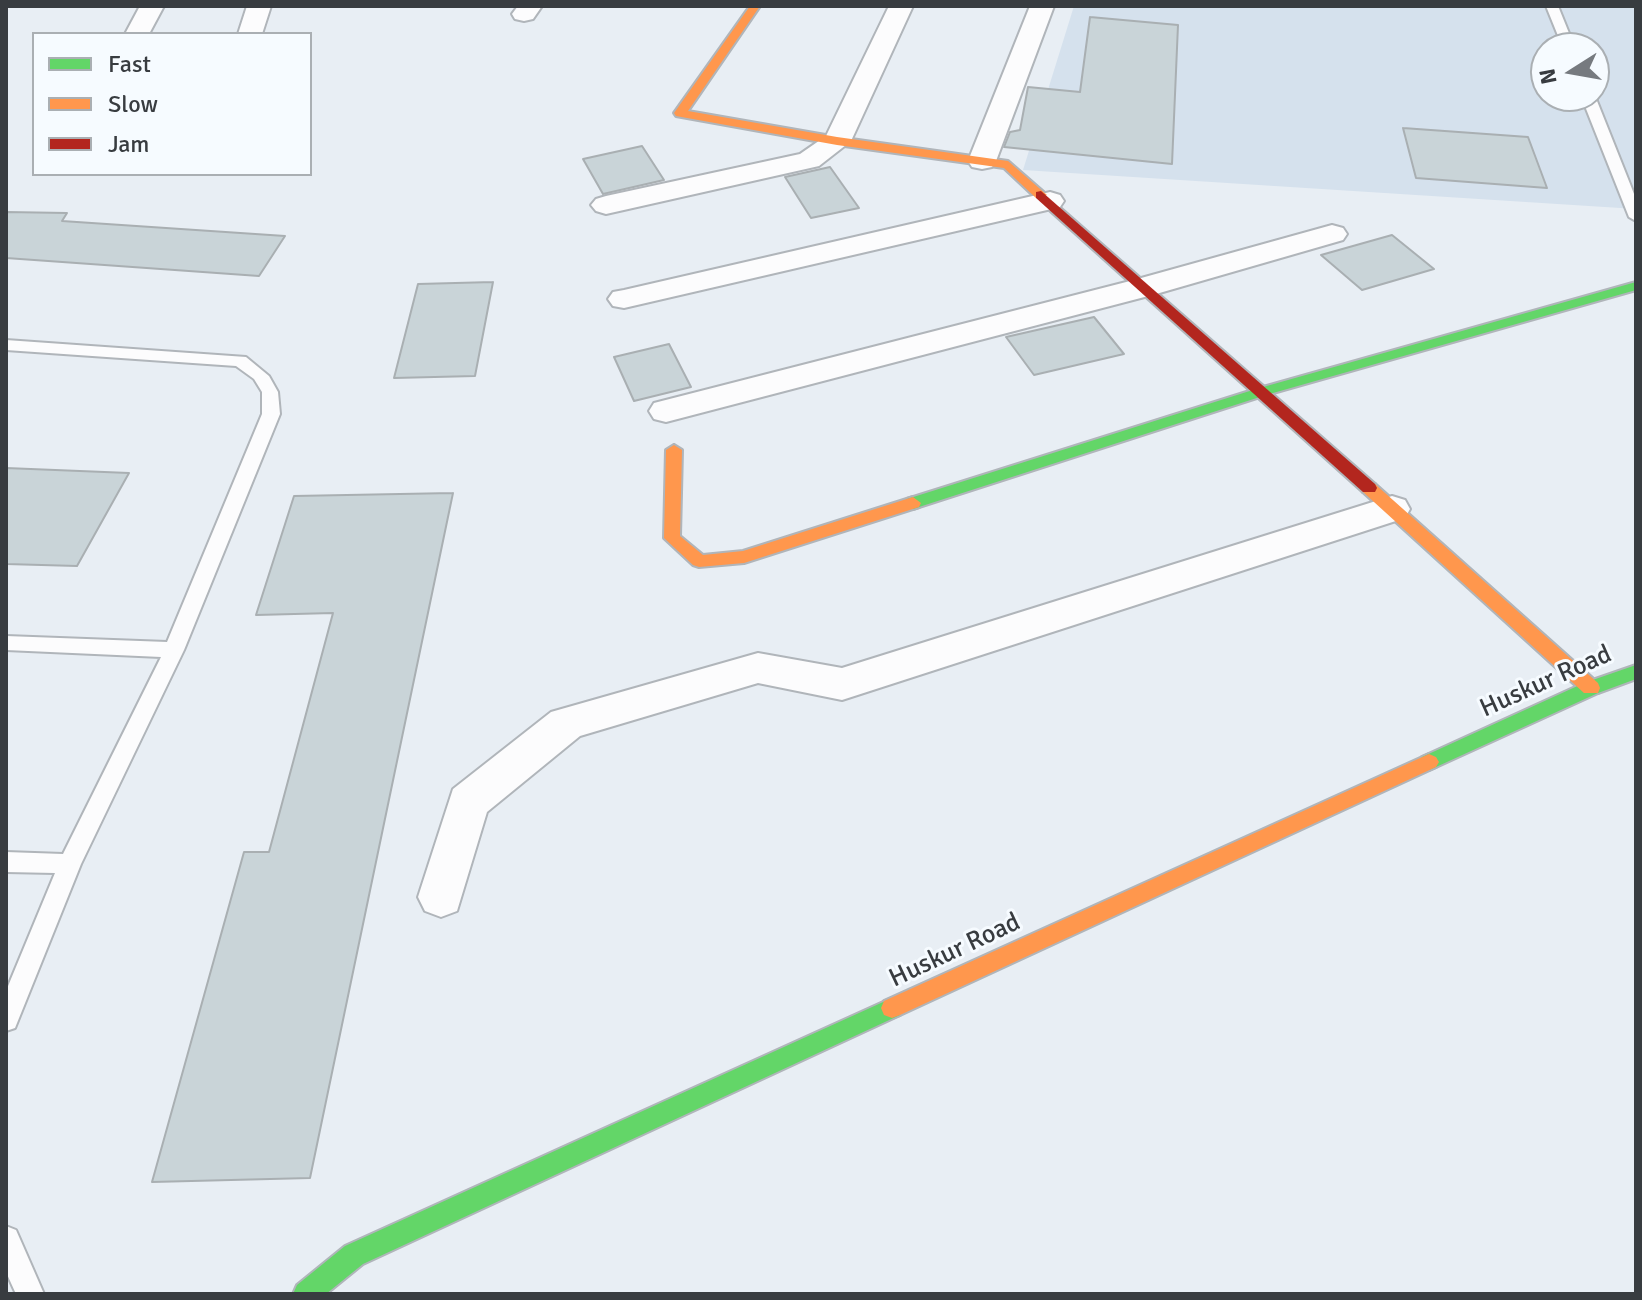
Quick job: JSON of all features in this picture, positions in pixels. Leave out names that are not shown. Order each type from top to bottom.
[{"type":"street","points":[[138,32],[152,6]]},
{"type":"street","points":[[251,32],[259,6]]},
{"type":"street","points":[[755,6],[680,113],[837,141],[1008,165],[1591,688]]},
{"type":"street","points":[[606,205],[809,160],[837,141],[901,6]]},
{"type":"street","points":[[982,161],[1042,6]]},
{"type":"street","points":[[624,299],[1050,201]]},
{"type":"street","points":[[666,411],[1145,287],[1332,234]]},
{"type":"street","points":[[674,450],[672,538],[699,561],[744,557],[1261,392],[1636,286]]},
{"type":"street","points":[[441,897],[468,802],[566,724],[758,668],[842,684],[1392,509]]},
{"type":"street","name":"Huskur Road","points":[[306,1294],[354,1255],[1591,688],[1636,672]]},
{"type":"lane","points":[[1552,6],[1563,32]]},
{"type":"lane","points":[[1594,112],[1636,217]]},
{"type":"lane","points":[[6,345],[240,361],[261,376],[270,392],[271,414],[174,650],[70,864],[6,1020]]},
{"type":"lane","points":[[6,643],[174,650]]},
{"type":"lane","points":[[6,862],[70,864]]},
{"type":"lane","points":[[6,1240],[30,1294]]},
{"type":"shaded area","points":[[1074,6],[1636,6],[1636,209],[1023,170]]},
{"type":"building","points":[[1090,17],[1178,25],[1172,164],[1004,147],[1010,132],[1020,130],[1028,87],[1080,92]]},
{"type":"building","points":[[1403,128],[1528,137],[1547,188],[1416,178]]},
{"type":"building","points":[[642,146],[664,180],[603,194],[583,159]]},
{"type":"building","points":[[830,167],[859,208],[811,218],[785,177]]},
{"type":"building","points":[[6,212],[67,213],[62,221],[285,236],[259,276],[6,258]]},
{"type":"building","points":[[1392,235],[1434,269],[1362,290],[1321,255]]},
{"type":"building","points":[[493,282],[475,376],[394,378],[418,284]]},
{"type":"building","points":[[1094,317],[1124,354],[1034,375],[1006,337]]},
{"type":"building","points":[[669,344],[691,387],[634,401],[614,357]]},
{"type":"building","points":[[6,468],[129,473],[77,566],[6,564]]},
{"type":"building","points":[[453,493],[310,1178],[152,1182],[244,852],[269,852],[333,613],[256,615],[294,496]]},
{"type":"traffic: fast","points":[[913,503],[1261,392],[1636,286]]},
{"type":"traffic: fast","points":[[1429,762],[1591,688],[1636,672]]},
{"type":"traffic: fast","points":[[306,1294],[354,1255],[892,1008]]},
{"type":"traffic: slow","points":[[755,6],[680,113],[837,141],[1008,165],[1041,195]]},
{"type":"traffic: slow","points":[[674,450],[672,538],[699,561],[744,557],[913,503]]},
{"type":"traffic: slow","points":[[1369,488],[1591,688]]},
{"type":"traffic: slow","points":[[892,1008],[1429,762]]},
{"type":"traffic: jam","points":[[1041,195],[1369,488]]}]
